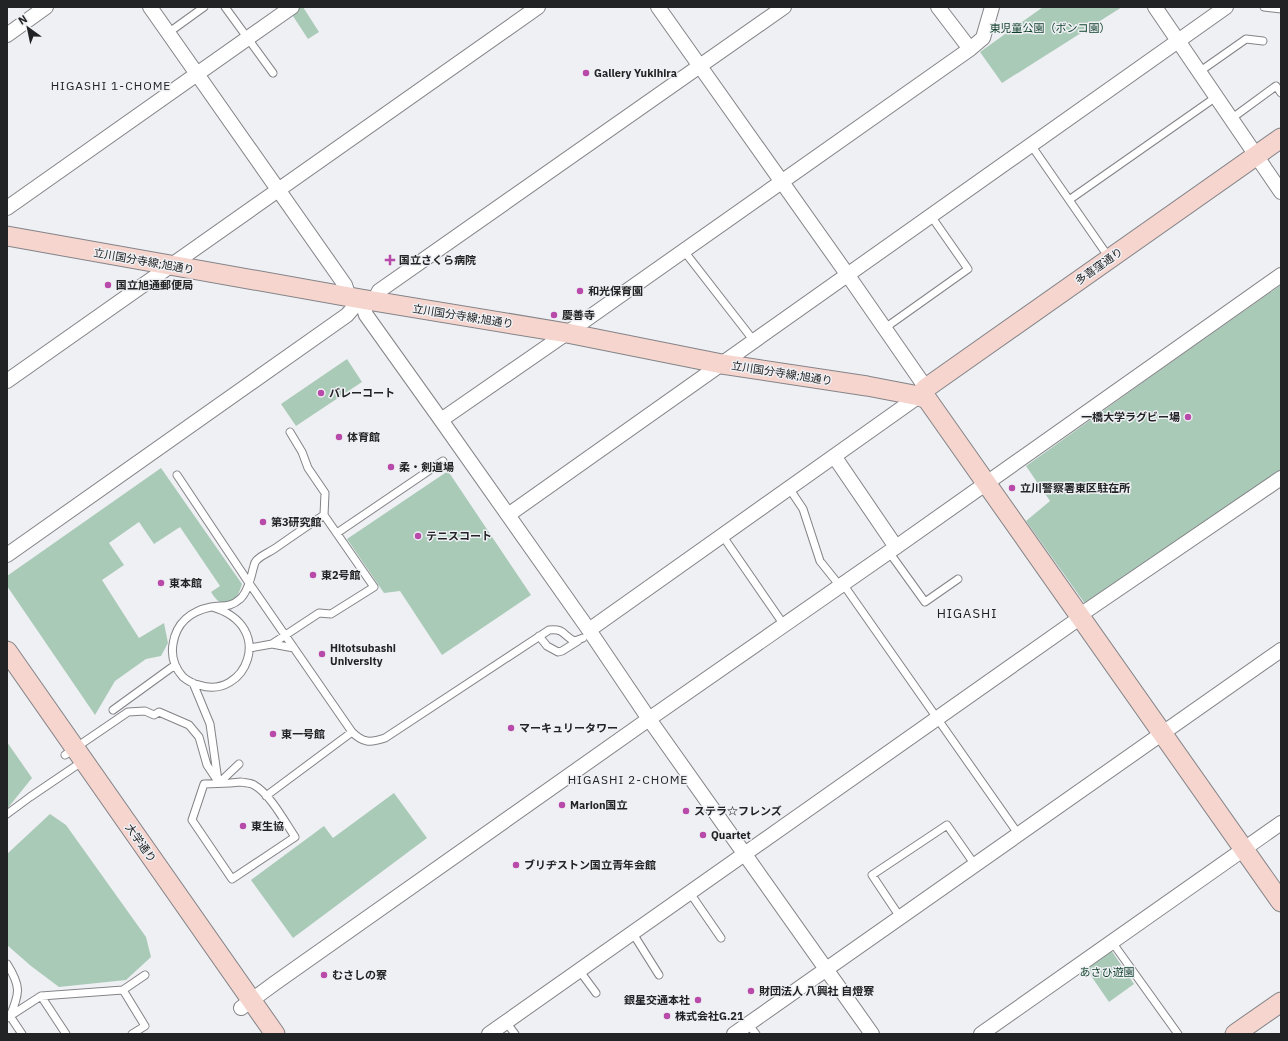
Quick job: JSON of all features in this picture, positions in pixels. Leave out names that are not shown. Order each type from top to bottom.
[{"type":"main road","name":"多喜窪通り","points":[[922,392],[1281,138]]},
{"type":"main road","name":"立川国分寺線;旭通り","points":[[7,236],[361,299],[567,333],[722,364],[867,386],[922,392]]},
{"type":"main road","points":[[922,392],[1281,902]]},
{"type":"main road","name":"大学通り","points":[[7,651],[74,758],[246,1004],[275,1034]]},
{"type":"main road","name":"大学通り","points":[[7,672],[74,758]]},
{"type":"main road","points":[[1235,1034],[1281,1002]]},
{"type":"main road","name":"大学通り","points":[[246,1004],[260,1034]]},
{"type":"street","points":[[7,35],[28,12],[46,7]]},
{"type":"street","points":[[150,7],[345,285],[361,299],[366,315],[508,515],[583,636],[649,719],[872,1034]]},
{"type":"street","points":[[7,208],[292,7]]},
{"type":"street","points":[[7,382],[538,7]]},
{"type":"street","points":[[583,636],[922,392],[885,328],[658,7]]},
{"type":"street","points":[[7,555],[347,315],[361,299],[379,291],[784,7]]},
{"type":"street","points":[[938,7],[970,49]]},
{"type":"street","points":[[441,420],[970,49],[983,38],[992,7]]},
{"type":"street","points":[[1155,7],[1281,192]]},
{"type":"street","points":[[508,515],[1226,7]]},
{"type":"street","points":[[246,1004],[1281,275]]},
{"type":"street","points":[[834,456],[893,549]]},
{"type":"street","points":[[489,1034],[1081,617],[1086,611],[1281,478]]},
{"type":"street","points":[[734,1034],[752,1029],[826,969],[1281,650]]},
{"type":"street","points":[[981,1034],[1281,823]]},
{"type":"lane","points":[[168,33],[204,7]]},
{"type":"lane","points":[[225,7],[273,73]]},
{"type":"lane","points":[[1264,7],[1281,9]]},
{"type":"lane","points":[[1199,72],[1246,39],[1264,41]]},
{"type":"lane","points":[[1231,119],[1276,86],[1281,93]]},
{"type":"lane","points":[[1069,200],[1216,97]]},
{"type":"lane","points":[[1031,145],[1110,259]]},
{"type":"lane","points":[[885,328],[968,269],[931,216]]},
{"type":"lane","points":[[684,251],[754,341]]},
{"type":"lane","points":[[272,644],[319,613],[331,614],[374,587],[324,515],[325,493],[308,468],[302,452],[290,432]]},
{"type":"lane","points":[[337,533],[443,461]]},
{"type":"lane","points":[[177,475],[249,583],[352,732],[365,741],[373,742],[385,738],[549,630],[559,630],[565,632],[572,640],[583,636]]},
{"type":"lane","points":[[789,488],[803,509],[820,561],[841,585],[937,717],[1019,835]]},
{"type":"lane","points":[[212,607],[230,614],[238,620],[247,633],[250,648],[242,671],[231,682],[216,687],[203,687],[193,684],[184,677],[175,665],[172,653],[174,636],[180,625],[186,618],[195,612],[212,607],[230,606],[241,599],[249,583],[255,561],[324,515]]},
{"type":"lane","points":[[722,535],[784,625]]},
{"type":"lane","points":[[893,549],[925,602],[958,578]]},
{"type":"lane","points":[[539,636],[547,646],[558,652],[562,651],[583,636]]},
{"type":"lane","points":[[250,648],[272,644],[294,648]]},
{"type":"lane","points":[[113,710],[175,665]]},
{"type":"lane","points":[[193,684],[210,724],[219,783]]},
{"type":"lane","points":[[7,814],[30,797],[128,712],[145,711],[154,715],[159,712],[189,725],[199,737],[207,765],[219,783]]},
{"type":"lane","points":[[266,796],[352,732]]},
{"type":"lane","points":[[219,783],[239,764]]},
{"type":"lane","points":[[242,782],[254,785],[276,808],[295,838],[232,880],[192,820],[204,784],[219,783],[230,784],[242,782]]},
{"type":"lane","points":[[900,918],[872,875],[947,825],[975,865]]},
{"type":"lane","points":[[690,893],[721,938]]},
{"type":"lane","points":[[632,932],[659,975]]},
{"type":"lane","points":[[1112,942],[1178,1034]]},
{"type":"lane","points":[[7,964],[16,977],[18,987],[17,1000],[8,1017]]},
{"type":"lane","points":[[579,970],[596,993]]},
{"type":"lane","points":[[8,1017],[41,996],[123,990],[145,975]]},
{"type":"lane","points":[[123,990],[145,1026],[132,1034]]},
{"type":"lane","points":[[41,996],[66,1034]]},
{"type":"lane","points":[[8,1017],[22,1034]]},
{"type":"lane","points":[[506,1022],[515,1034]]},
{"type":"green space","points":[[300,7],[303,7],[319,32],[308,39],[291,13]]},
{"type":"green space","name":"東児童公園（ボンコ園）","points":[[1043,7],[1122,7],[1002,83],[980,52]]},
{"type":"green space","name":"一橋大学ラグビー場","points":[[1281,285],[1281,470],[1086,605],[1026,521],[1050,501],[1026,466]]},
{"type":"green space","name":"バレーコート","points":[[347,359],[362,382],[296,426],[281,404]]},
{"type":"green space","points":[[161,468],[242,584],[238,595],[233,600],[225,603],[219,602],[211,592],[220,586],[180,527],[154,544],[139,522],[109,543],[124,565],[102,580],[139,638],[164,623],[168,643],[161,656],[146,659],[115,681],[95,715],[7,586],[7,576]]},
{"type":"green space","points":[[448,471],[531,595],[442,655],[400,591],[384,593],[347,539]]},
{"type":"green space","points":[[7,742],[32,778],[7,809]]},
{"type":"green space","points":[[394,793],[427,838],[293,938],[251,880],[324,826],[333,838]]},
{"type":"green space","points":[[50,814],[66,825],[146,937],[151,957],[126,980],[59,987],[31,966],[7,945],[7,854]]},
{"type":"green space","name":"あさひ遊園","points":[[1111,950],[1134,984],[1109,1002],[1085,967]]},
{"type":"place","name":"Gallery Yukihira","points":[[586,73]]},
{"type":"place","name":"国立さくら病院","points":[[390,260]]},
{"type":"place","name":"国立旭通郵便局","points":[[108,285]]},
{"type":"place","name":"和光保育園","points":[[580,291]]},
{"type":"place","name":"慶善寺","points":[[554,315]]},
{"type":"place","name":"バレーコート","points":[[321,393]]},
{"type":"place","name":"一橋大学ラグビー場","points":[[1188,417]]},
{"type":"place","name":"体育館","points":[[339,437]]},
{"type":"place","name":"柔・剣道場","points":[[391,467]]},
{"type":"place","name":"立川警察署東区駐在所","points":[[1012,488]]},
{"type":"place","name":"第3研究館","points":[[263,522]]},
{"type":"place","name":"テニスコート","points":[[418,536]]},
{"type":"place","name":"東2号館","points":[[313,575]]},
{"type":"place","name":"東本館","points":[[161,583]]},
{"type":"place","name":"Hitotsubashi University","points":[[322,654]]},
{"type":"place","name":"マーキュリータワー","points":[[511,728]]},
{"type":"place","name":"東一号館","points":[[273,734]]},
{"type":"place","name":"Marion国立","points":[[562,805]]},
{"type":"place","name":"ステラ☆フレンズ","points":[[686,811]]},
{"type":"place","name":"東生協","points":[[243,826]]},
{"type":"place","name":"Quartet","points":[[703,835]]},
{"type":"place","name":"ブリヂストン国立青年会館","points":[[516,865]]},
{"type":"place","name":"むさしの寮","points":[[324,975]]},
{"type":"place","name":"財団法人 八興社 自燈寮","points":[[751,991]]},
{"type":"place","name":"銀星交通本社","points":[[698,1000]]},
{"type":"place","name":"株式会社G.21","points":[[667,1016]]},
{"type":"district","name":"HIGASHI 1-CHOME","points":[[111,85]]},
{"type":"district","name":"HIGASHI","points":[[967,613]]},
{"type":"district","name":"HIGASHI 2-CHOME","points":[[628,779]]}]
